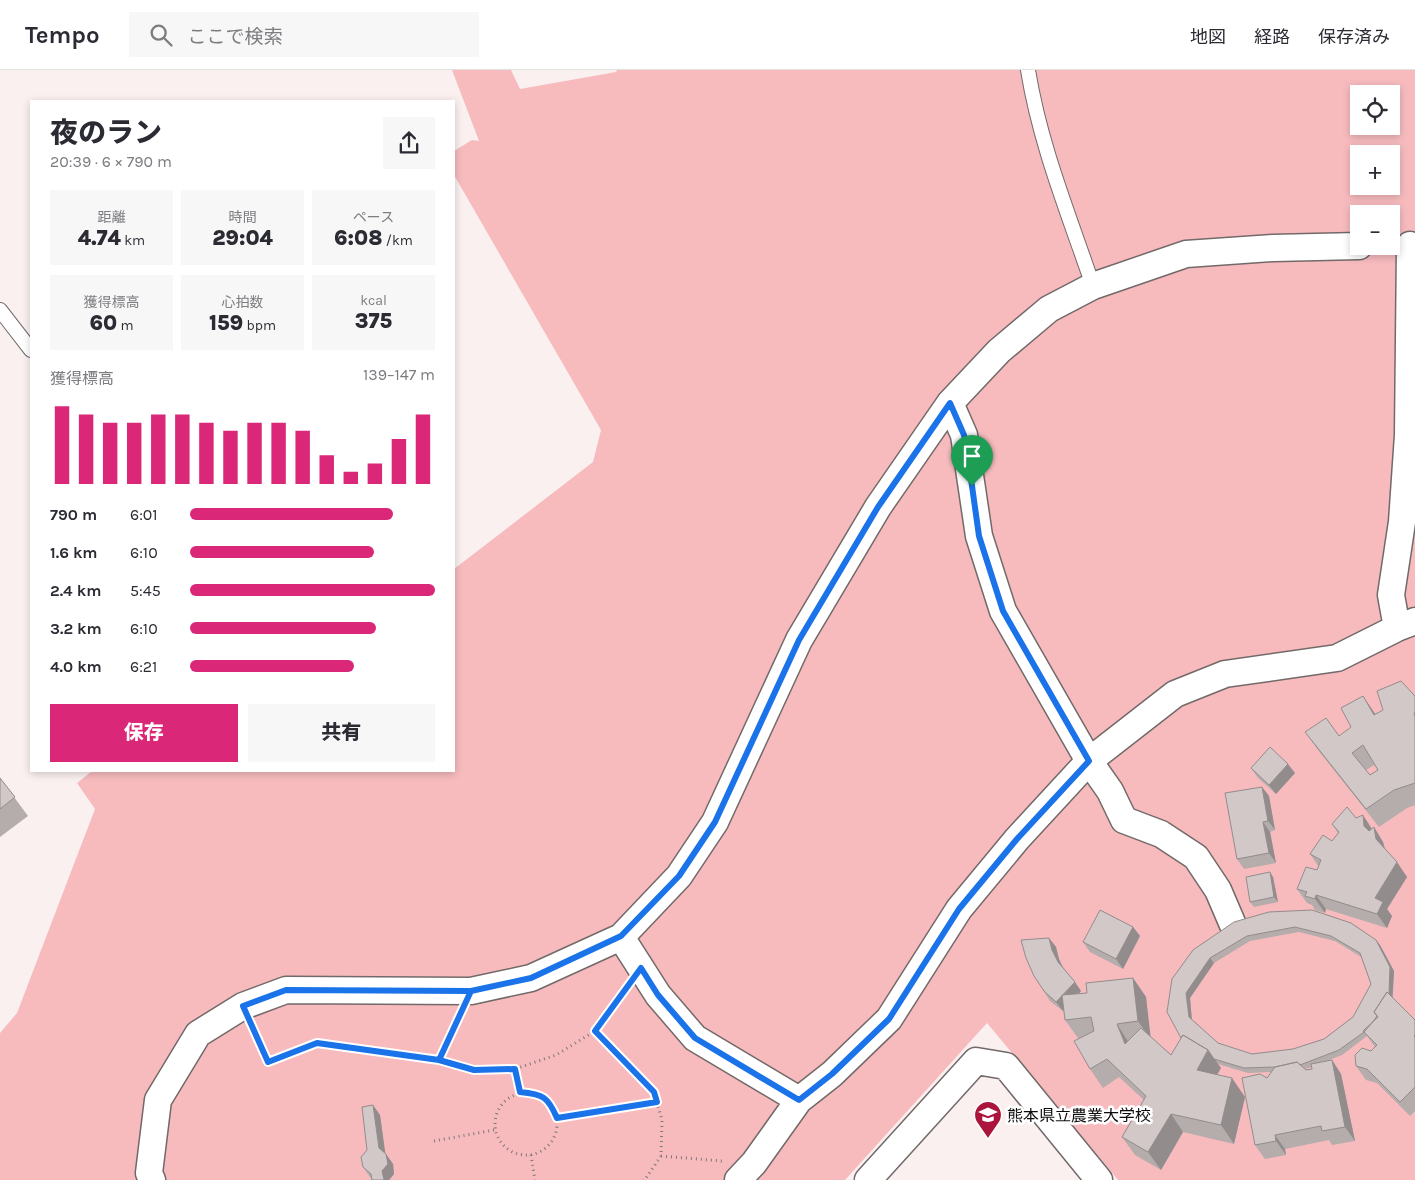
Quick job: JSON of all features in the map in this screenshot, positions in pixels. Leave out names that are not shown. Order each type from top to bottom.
[{"type":"street","points":[[746,1172],[799,1100],[832,1074],[889,1019],[959,909],[1017,839],[1089,761],[1175,694],[1225,674],[1337,658],[1406,624],[1392,595],[1402,522],[1408,435],[1405,245]]},
{"type":"street","points":[[152,1180],[148,1173],[158,1100],[198,1034],[243,1006],[286,990],[471,991],[531,978],[621,936],[679,876],[715,822],[799,640],[878,507],[950,403],[999,350],[1049,309],[1093,286],[1186,254],[1273,248],[1350,246]]},
{"type":"street","points":[[950,403],[964,435],[979,536],[1003,611],[1089,761],[1110,791],[1124,820],[1161,834],[1196,857],[1218,890],[1233,926]]},
{"type":"street","points":[[621,936],[658,995],[695,1038],[799,1100]]},
{"type":"street","points":[[868,1180],[976,1061],[1006,1066],[1099,1180]]},
{"type":"lane","points":[[1028,70],[1046,149],[1093,286]]},
{"type":"lane","points":[[0,310],[30,349]]},
{"type":"path","points":[[243,1006],[268,1062],[317,1043],[439,1060],[474,1070],[515,1069],[556,1055],[595,1031],[641,968]]},
{"type":"path","points":[[439,1060],[471,991]]},
{"type":"path","points":[[595,1031],[654,1092],[662,1120],[660,1156],[643,1180]]},
{"type":"path","points":[[515,1069],[520,1092]]},
{"type":"path","points":[[520,1092],[537,1094],[550,1103],[557,1118],[556,1134],[546,1148],[531,1155],[514,1154],[501,1145],[494,1130],[495,1113],[505,1099],[520,1092]]},
{"type":"path","points":[[557,1118],[657,1102]]},
{"type":"path","points":[[434,1141],[494,1130]]},
{"type":"path","points":[[531,1155],[535,1180]]},
{"type":"path","points":[[660,1156],[746,1172]]},
{"type":"shaded area","points":[[452,70],[511,70],[520,89],[616,72],[617,70],[1415,70],[1415,1180],[1118,1180],[987,1023],[845,1180],[0,1180],[0,1033],[17,1013],[95,809],[77,783],[91,772],[455,772],[455,568],[593,462],[601,430],[455,177],[455,150],[472,140],[479,141]]},
{"type":"building","points":[[1401,681],[1415,696],[1415,783],[1394,790],[1366,809],[1305,732],[1326,718],[1339,736],[1351,727],[1341,708],[1363,696],[1374,715],[1383,710],[1377,691]],"holes":[[[1363,745],[1378,770],[1370,775],[1352,753]]]},
{"type":"building","points":[[1270,747],[1288,764],[1269,785],[1251,768]]},
{"type":"building","points":[[0,778],[15,797],[0,809]]},
{"type":"building","points":[[1262,787],[1268,821],[1263,822],[1269,853],[1237,859],[1225,793]]},
{"type":"building","points":[[1347,807],[1356,818],[1363,815],[1364,826],[1369,831],[1374,827],[1376,839],[1397,862],[1375,898],[1383,902],[1377,914],[1316,895],[1315,899],[1305,896],[1307,892],[1297,889],[1306,867],[1317,870],[1321,860],[1310,854],[1323,835],[1332,841],[1339,832],[1332,824]]},
{"type":"building","points":[[1270,872],[1274,897],[1250,902],[1246,877]]},
{"type":"building","points":[[1100,910],[1133,927],[1116,959],[1083,942]]},
{"type":"building","points":[[1312,910],[1351,923],[1376,940],[1390,967],[1389,994],[1387,992],[1374,1012],[1377,1016],[1364,1032],[1339,1050],[1300,1065],[1297,1062],[1275,1067],[1244,1068],[1214,1059],[1208,1050],[1183,1035],[1181,1038],[1167,1012],[1172,979],[1193,950],[1234,922],[1269,912]],"holes":[[[1295,927],[1331,936],[1360,953],[1371,984],[1353,1017],[1324,1039],[1293,1049],[1252,1054],[1218,1043],[1189,1017],[1186,993],[1210,958],[1247,936]]]},
{"type":"building","points":[[1049,938],[1058,962],[1075,982],[1056,1002],[1044,991],[1034,976],[1021,940]]},
{"type":"building","points":[[1133,978],[1138,1021],[1117,1024],[1125,1044],[1141,1028],[1171,1055],[1183,1035],[1208,1050],[1197,1070],[1232,1078],[1221,1125],[1171,1114],[1148,1152],[1122,1137],[1146,1096],[1107,1059],[1090,1069],[1074,1041],[1094,1031],[1091,1017],[1065,1020],[1062,995],[1087,993],[1086,983]]},
{"type":"building","points":[[1387,992],[1415,1020],[1415,1087],[1400,1102],[1367,1069],[1356,1066],[1355,1055],[1362,1048],[1371,1051],[1377,1045],[1363,1031],[1378,1017],[1374,1012]]},
{"type":"building","points":[[1332,1060],[1345,1127],[1322,1131],[1321,1126],[1275,1135],[1276,1141],[1255,1145],[1242,1078],[1260,1074],[1267,1078],[1275,1067],[1297,1062],[1306,1070],[1312,1069],[1311,1064]]},
{"type":"building","points":[[373,1105],[379,1148],[386,1154],[388,1164],[382,1171],[384,1180],[372,1180],[371,1174],[363,1167],[361,1157],[367,1150],[362,1107]]},
{"type":"place","name":"熊本県立農業大学校","points":[[988,1139]]},
{"type":"route","points":[[972,486],[964,435],[950,403],[878,507],[799,640],[715,822],[679,876],[621,936],[531,978],[471,991],[439,1060],[317,1043],[268,1062],[243,1006],[286,990],[471,991],[455,1026],[439,1060],[474,1070],[515,1069],[520,1092],[537,1094],[550,1103],[557,1118],[657,1102],[654,1092],[595,1031],[641,968],[658,995],[695,1038],[799,1100],[832,1074],[889,1019],[959,909],[1017,839],[1089,761],[1003,611],[979,536],[972,486]]}]
